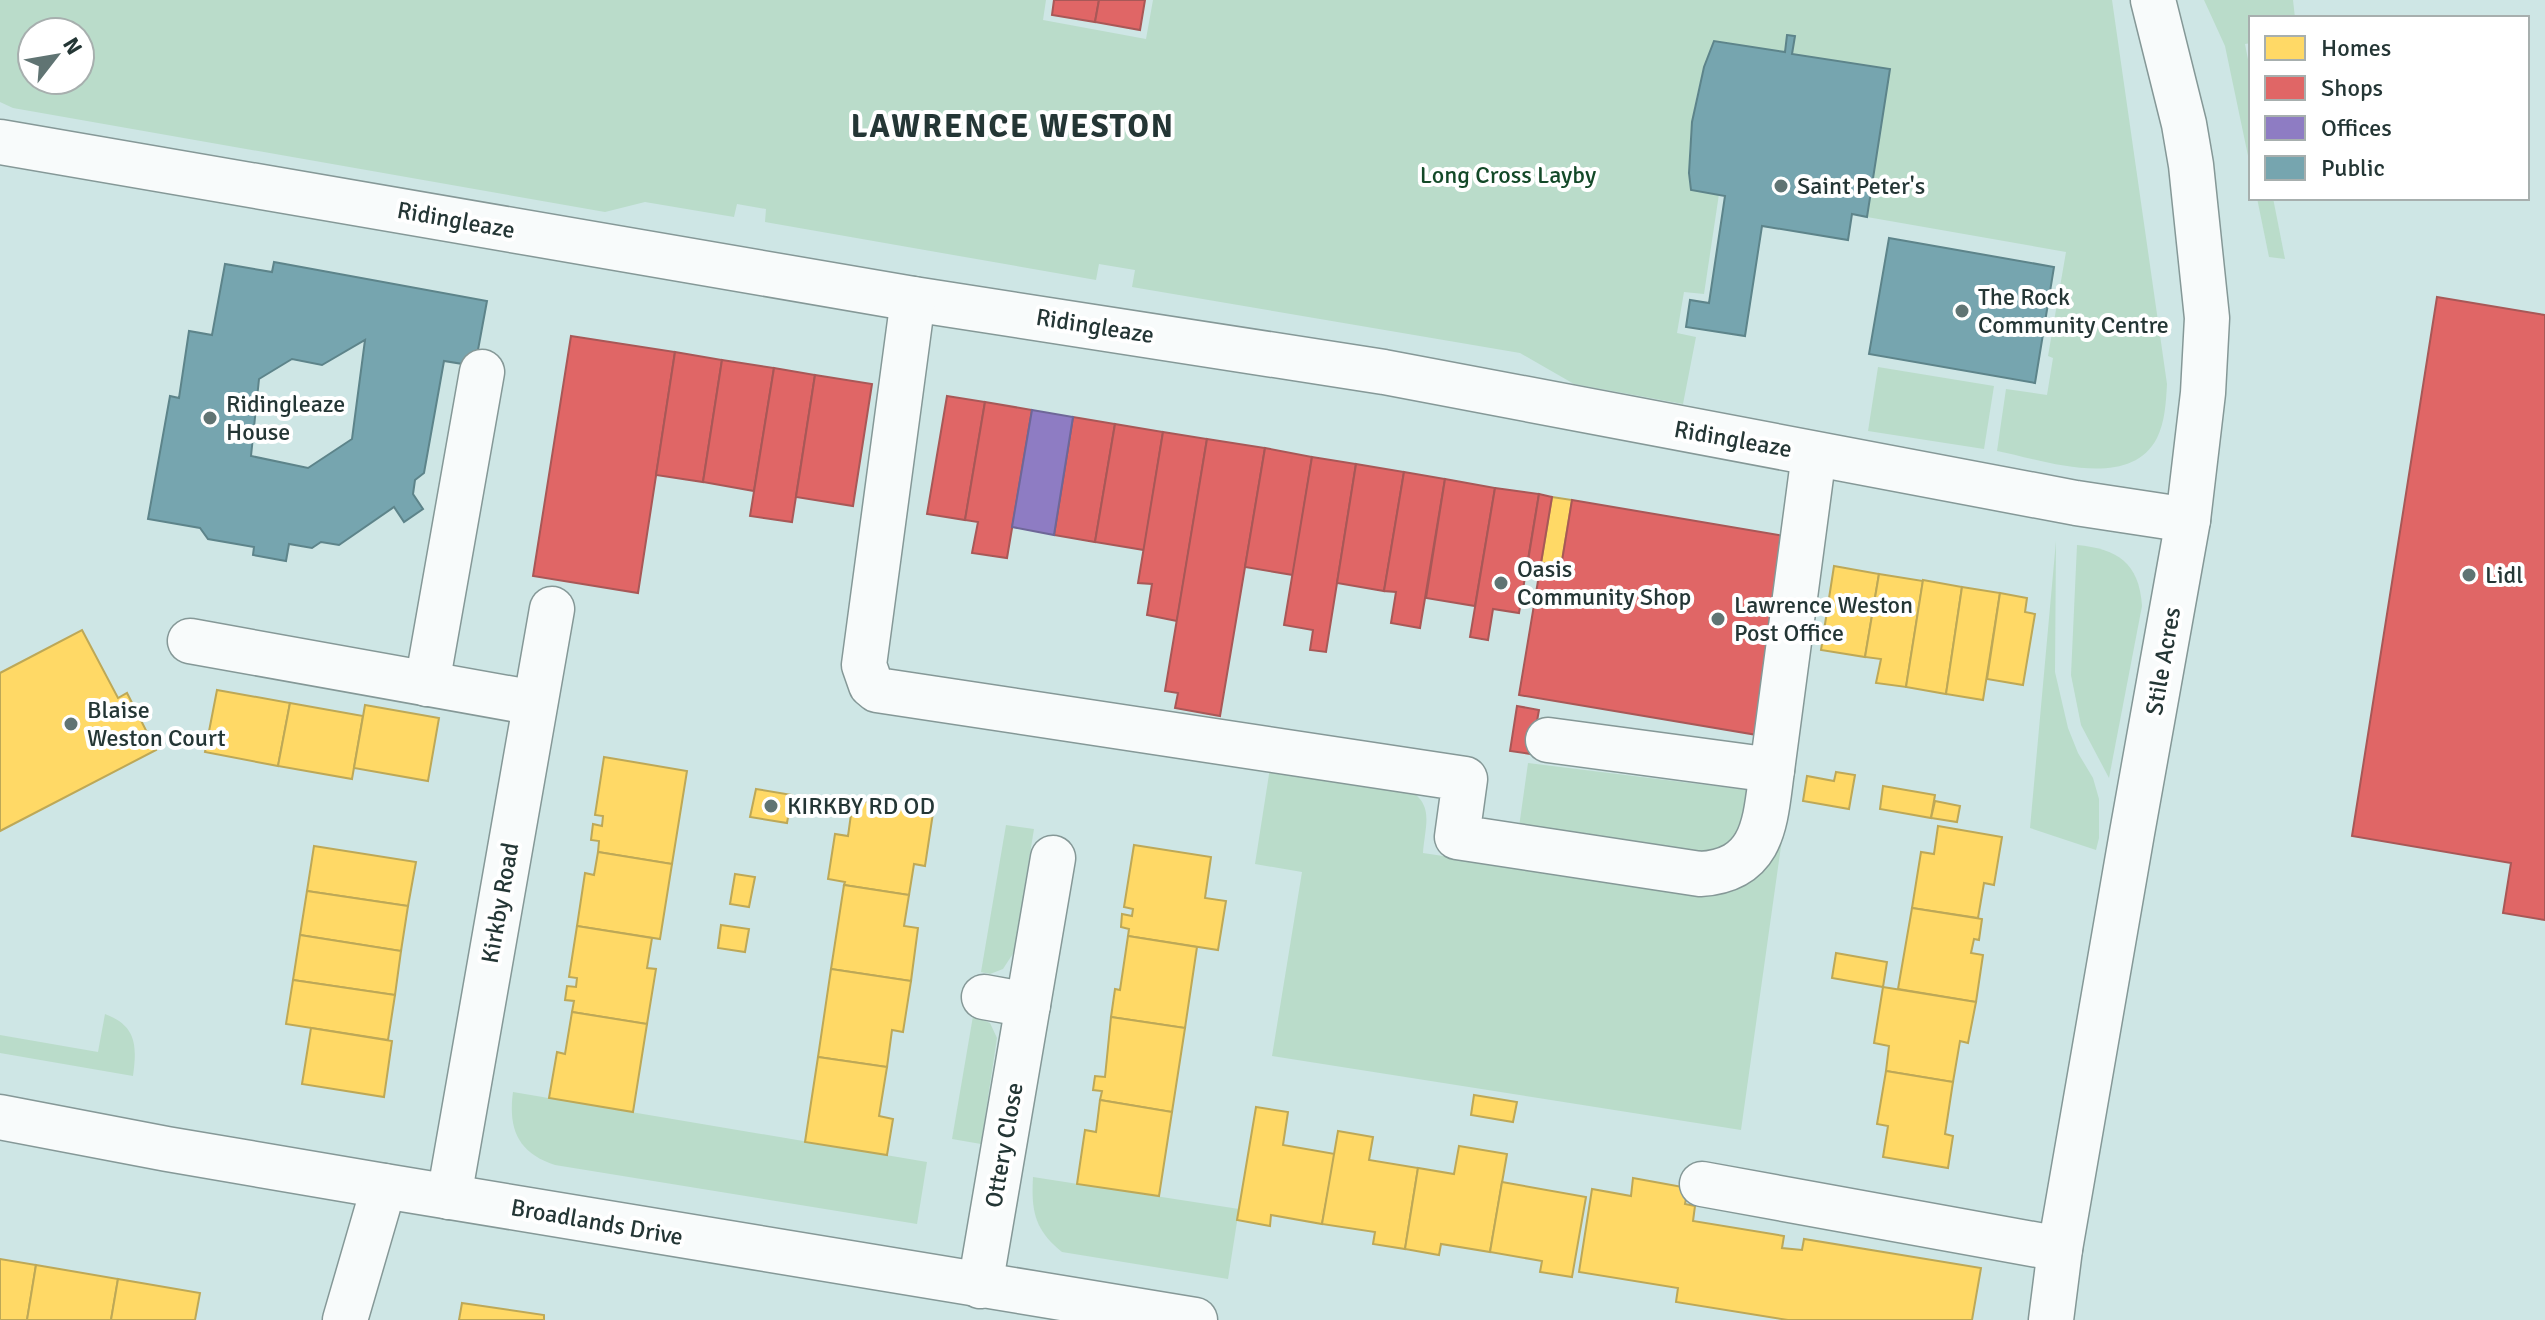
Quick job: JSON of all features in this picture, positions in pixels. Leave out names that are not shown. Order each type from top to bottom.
[{"type":"street","name":"Stile Acres","points":[[2051,1320],[2060,1249],[2188,520],[2203,393],[2207,318],[2191,165],[2153,0]]},
{"type":"street","name":"Ridingleaze","points":[[0,142],[913,299],[1384,372],[2076,503],[2188,520]]},
{"type":"street","points":[[913,299],[864,665],[871,685],[877,690],[1465,779],[1457,837],[1700,874],[1737,864],[1756,847],[1765,826],[1814,454]]},
{"type":"street","points":[[427,684],[482,372]]},
{"type":"street","name":"Kirkby Road","points":[[449,1197],[552,609]]},
{"type":"street","points":[[190,641],[535,703]]},
{"type":"street","points":[[1548,740],[1772,770]]},
{"type":"street","name":"Ottery Close","points":[[980,1286],[1053,858]]},
{"type":"street","points":[[984,997],[1028,1005]]},
{"type":"street","name":"Broadlands Drive","points":[[0,1117],[384,1186],[1195,1320]]},
{"type":"street","points":[[1702,1184],[2060,1249]]},
{"type":"street","points":[[345,1320],[384,1186]]},
{"type":"green space","name":"Long Cross Layby","points":[[0,0],[1046,0],[1043,20],[1146,39],[1153,0],[2112,0],[2167,384],[2165,412],[2157,438],[2144,454],[2127,464],[2084,468],[1997,451],[2006,389],[2047,395],[2053,358],[2048,356],[2066,252],[1867,217],[1890,70],[1792,54],[1795,36],[1787,35],[1785,52],[1708,57],[1703,73],[1690,139],[1691,190],[1719,194],[1704,294],[1684,292],[1677,333],[1696,337],[1683,404],[1574,384],[1520,353],[1132,287],[1135,270],[1099,264],[1096,280],[765,222],[766,209],[737,204],[734,217],[645,202],[605,212],[13,108],[0,102]]},
{"type":"green space","points":[[2204,0],[2293,0],[2295,16],[2249,16],[2249,43],[2245,44],[2249,65],[2249,160],[2225,46]]},
{"type":"green space","points":[[2257,200],[2273,200],[2285,259],[2269,257]]},
{"type":"green space","points":[[1878,367],[1994,386],[1984,449],[1868,431]]},
{"type":"green space","points":[[2056,541],[2055,672],[2068,728],[2093,778],[2099,799],[2096,850],[2030,828]]},
{"type":"green space","points":[[2077,545],[2104,550],[2123,560],[2131,568],[2140,591],[2142,606],[2109,778],[2081,725],[2071,675]]},
{"type":"green space","points":[[1528,763],[1747,790],[1741,836],[1727,848],[1701,852],[1519,827]]},
{"type":"green space","points":[[1270,768],[1404,787],[1414,793],[1425,807],[1423,853],[1689,893],[1784,825],[1741,1130],[1272,1056],[1302,872],[1255,864]]},
{"type":"green space","points":[[1006,825],[1034,829],[1014,952],[1003,969],[990,974],[981,972]]},
{"type":"green space","points":[[105,1014],[129,1031],[135,1055],[133,1076],[0,1053],[0,1035],[98,1052]]},
{"type":"green space","points":[[973,1016],[990,1023],[997,1038],[981,1144],[952,1139]]},
{"type":"green space","points":[[513,1092],[927,1162],[917,1224],[555,1165],[532,1154],[518,1138],[512,1117]]},
{"type":"green space","points":[[1033,1177],[1239,1209],[1228,1279],[1062,1252],[1040,1228],[1034,1210]]},
{"type":"building: Homes","points":[[1552,497],[1572,500],[1561,567],[1541,563]]},
{"type":"building: Homes","points":[[1834,566],[1879,574],[1865,657],[1821,650]]},
{"type":"building: Homes","points":[[1879,574],[1923,581],[1906,687],[1876,683],[1881,659],[1865,657]]},
{"type":"building: Homes","points":[[1923,580],[1962,587],[1946,694],[1906,687]]},
{"type":"building: Homes","points":[[1962,587],[2000,593],[1983,700],[1946,694]]},
{"type":"building: Homes","points":[[2000,593],[2027,598],[2025,612],[2035,614],[2023,685],[1987,679]]},
{"type":"building: Homes","name":"Blaise Weston Court","points":[[82,630],[118,698],[127,693],[156,750],[0,831],[0,673]]},
{"type":"building: Homes","points":[[217,690],[290,703],[278,766],[205,752]]},
{"type":"building: Homes","points":[[290,703],[363,716],[352,779],[278,766]]},
{"type":"building: Homes","points":[[365,705],[439,718],[428,781],[354,768]]},
{"type":"building: Homes","points":[[604,757],[687,771],[672,864],[598,852],[599,841],[591,840],[593,824],[602,826],[603,816],[595,815]]},
{"type":"building: Homes","points":[[1836,772],[1855,775],[1849,809],[1803,801],[1807,776],[1834,781]]},
{"type":"building: Homes","points":[[1883,786],[1935,795],[1931,818],[1880,809]]},
{"type":"building: Homes","name":"KIRKBY RD OD","points":[[756,789],[792,795],[787,823],[750,817]]},
{"type":"building: Homes","points":[[853,800],[933,813],[925,866],[914,864],[909,895],[844,885],[845,882],[828,879],[835,834],[848,836]]},
{"type":"building: Homes","points":[[1935,801],[1960,806],[1957,822],[1931,818]]},
{"type":"building: Homes","points":[[1938,826],[2002,837],[1994,885],[1984,883],[1978,918],[1912,908],[1921,852],[1934,854]]},
{"type":"building: Homes","points":[[1134,845],[1211,857],[1205,898],[1226,901],[1218,950],[1128,936],[1129,929],[1121,927],[1122,914],[1132,916],[1133,909],[1124,907]]},
{"type":"building: Homes","points":[[314,846],[416,862],[408,906],[307,891]]},
{"type":"building: Homes","points":[[598,852],[672,864],[660,939],[577,926],[585,873],[594,875]]},
{"type":"building: Homes","points":[[735,874],[755,877],[749,907],[730,904]]},
{"type":"building: Homes","points":[[844,885],[909,895],[904,926],[918,928],[911,981],[831,969]]},
{"type":"building: Homes","points":[[307,891],[408,906],[401,951],[300,935]]},
{"type":"building: Homes","points":[[1912,908],[1982,919],[1979,940],[1974,939],[1971,953],[1983,955],[1976,1002],[1898,989]]},
{"type":"building: Homes","points":[[721,925],[749,929],[745,952],[718,948]]},
{"type":"building: Homes","points":[[577,926],[652,938],[647,968],[656,969],[647,1024],[572,1012],[574,1001],[565,1000],[567,986],[576,987],[577,978],[569,977]]},
{"type":"building: Homes","points":[[300,935],[401,951],[395,995],[293,980]]},
{"type":"building: Homes","points":[[1128,936],[1197,947],[1185,1028],[1111,1017],[1115,989],[1120,990]]},
{"type":"building: Homes","points":[[1836,953],[1887,962],[1883,987],[1832,978]]},
{"type":"building: Homes","points":[[831,969],[911,981],[903,1032],[892,1030],[887,1067],[818,1057]]},
{"type":"building: Homes","points":[[293,980],[395,995],[388,1040],[286,1024]]},
{"type":"building: Homes","points":[[1883,987],[1976,1002],[1968,1043],[1960,1041],[1953,1082],[1886,1071],[1889,1046],[1874,1043]]},
{"type":"building: Homes","points":[[572,1012],[647,1024],[633,1112],[549,1098],[557,1052],[565,1054]]},
{"type":"building: Homes","points":[[1111,1017],[1185,1028],[1172,1112],[1100,1100],[1102,1091],[1093,1090],[1095,1076],[1105,1077]]},
{"type":"building: Homes","points":[[311,1028],[392,1041],[384,1097],[302,1084]]},
{"type":"building: Homes","points":[[818,1057],[887,1067],[879,1116],[893,1119],[887,1155],[805,1142]]},
{"type":"building: Homes","points":[[1886,1071],[1953,1082],[1945,1134],[1953,1136],[1948,1168],[1883,1157],[1888,1126],[1877,1124]]},
{"type":"building: Homes","points":[[1474,1095],[1517,1102],[1513,1122],[1471,1115]]},
{"type":"building: Homes","points":[[1100,1100],[1172,1112],[1159,1196],[1077,1184],[1085,1130],[1096,1132]]},
{"type":"building: Homes","points":[[1256,1107],[1288,1112],[1283,1145],[1335,1154],[1322,1224],[1271,1215],[1270,1226],[1237,1220]]},
{"type":"building: Homes","points":[[1338,1131],[1373,1137],[1369,1160],[1418,1168],[1405,1249],[1373,1244],[1375,1232],[1322,1224]]},
{"type":"building: Homes","points":[[1459,1146],[1507,1154],[1490,1252],[1441,1244],[1439,1255],[1405,1249],[1418,1168],[1454,1174]]},
{"type":"building: Homes","points":[[1633,1178],[1688,1188],[1685,1204],[1695,1206],[1693,1221],[1784,1236],[1782,1248],[1802,1250],[1804,1239],[1981,1268],[1972,1320],[1788,1320],[1676,1302],[1678,1288],[1579,1272],[1592,1189],[1631,1196]]},
{"type":"building: Homes","points":[[1502,1182],[1586,1197],[1572,1277],[1540,1272],[1542,1261],[1490,1252]]},
{"type":"building: Homes","points":[[0,1259],[36,1265],[27,1320],[0,1320]]},
{"type":"building: Homes","points":[[36,1265],[118,1279],[111,1320],[27,1320]]},
{"type":"building: Homes","points":[[118,1279],[200,1293],[195,1320],[111,1320]]},
{"type":"building: Homes","points":[[462,1303],[544,1315],[544,1320],[459,1320]]},
{"type":"building: Shops","points":[[1054,0],[1099,0],[1095,22],[1052,15]]},
{"type":"building: Shops","points":[[1099,0],[1145,0],[1140,30],[1095,22]]},
{"type":"building: Shops","name":"Lidl","points":[[2437,297],[2545,315],[2545,920],[2503,913],[2511,863],[2352,836]]},
{"type":"building: Shops","points":[[571,336],[675,352],[638,593],[533,576]]},
{"type":"building: Shops","points":[[675,352],[722,360],[703,482],[656,475]]},
{"type":"building: Shops","points":[[722,360],[774,368],[754,491],[703,482]]},
{"type":"building: Shops","points":[[774,368],[815,375],[792,522],[750,516]]},
{"type":"building: Shops","points":[[815,375],[872,384],[853,506],[796,497]]},
{"type":"building: Shops","points":[[947,396],[985,402],[965,520],[927,514]]},
{"type":"building: Shops","points":[[985,402],[1032,410],[1007,558],[972,553],[978,522],[965,520]]},
{"type":"building: Shops","points":[[1073,417],[1115,424],[1095,542],[1054,535]]},
{"type":"building: Shops","points":[[1115,424],[1163,432],[1144,550],[1095,542]]},
{"type":"building: Shops","points":[[1163,432],[1207,439],[1177,621],[1147,615],[1152,584],[1138,583]]},
{"type":"building: Shops","points":[[1207,439],[1265,448],[1220,716],[1175,708],[1178,693],[1165,691]]},
{"type":"building: Shops","points":[[1265,448],[1312,457],[1293,575],[1245,567]]},
{"type":"building: Shops","points":[[1312,457],[1356,464],[1326,652],[1310,650],[1313,630],[1284,625]]},
{"type":"building: Shops","points":[[1356,464],[1404,472],[1384,591],[1337,583]]},
{"type":"building: Shops","points":[[1404,472],[1445,479],[1420,628],[1391,623],[1396,592],[1384,591]]},
{"type":"building: Shops","points":[[1445,479],[1495,488],[1475,606],[1426,598]]},
{"type":"building: Shops","name":"Oasis Community Shop","points":[[1495,488],[1539,494],[1519,613],[1493,609],[1488,640],[1470,637]]},
{"type":"building: Shops","points":[[1539,494],[1552,497],[1541,563],[1528,561]]},
{"type":"building: Shops","points":[[1572,500],[1796,538],[1763,736],[1519,695],[1541,563],[1561,567]]},
{"type":"building: Shops","points":[[1517,706],[1539,710],[1531,754],[1510,751]]},
{"type":"building: Offices","points":[[1032,410],[1073,417],[1054,535],[1012,527]]},
{"type":"building: Public","name":"Saint Peter's","points":[[1787,35],[1795,36],[1792,54],[1890,69],[1867,217],[1852,214],[1848,240],[1762,226],[1745,336],[1686,327],[1690,300],[1709,303],[1725,196],[1691,190],[1692,122],[1704,67],[1714,41],[1785,52]]},
{"type":"building: Public","name":"The Rock Community Centre","points":[[1889,238],[2054,267],[2035,383],[1869,354]]},
{"type":"building: Public","name":"Ridingleaze House","points":[[274,262],[487,301],[475,366],[444,361],[424,473],[415,480],[413,494],[423,509],[404,522],[394,507],[339,545],[321,542],[312,548],[289,544],[286,561],[253,555],[254,547],[208,539],[200,528],[148,519],[170,396],[179,398],[189,331],[212,335],[225,264],[272,272]],"holes":[[[365,340],[352,439],[308,468],[251,456],[259,379],[292,359],[322,365]]]},
{"type":"place","name":"Saint Peter's","points":[[1781,186]]},
{"type":"place","name":"The Rock Community Centre","points":[[1962,311]]},
{"type":"place","name":"Ridingleaze House","points":[[210,418]]},
{"type":"place","name":"Lidl","points":[[2469,575]]},
{"type":"place","name":"Oasis Community Shop","points":[[1501,583]]},
{"type":"place","name":"Lawrence Weston Post Office","points":[[1718,619]]},
{"type":"place","name":"Blaise Weston Court","points":[[71,724]]},
{"type":"place","name":"KIRKBY RD OD","points":[[771,806]]},
{"type":"district","name":"LAWRENCE WESTON","points":[[1013,126]]}]
